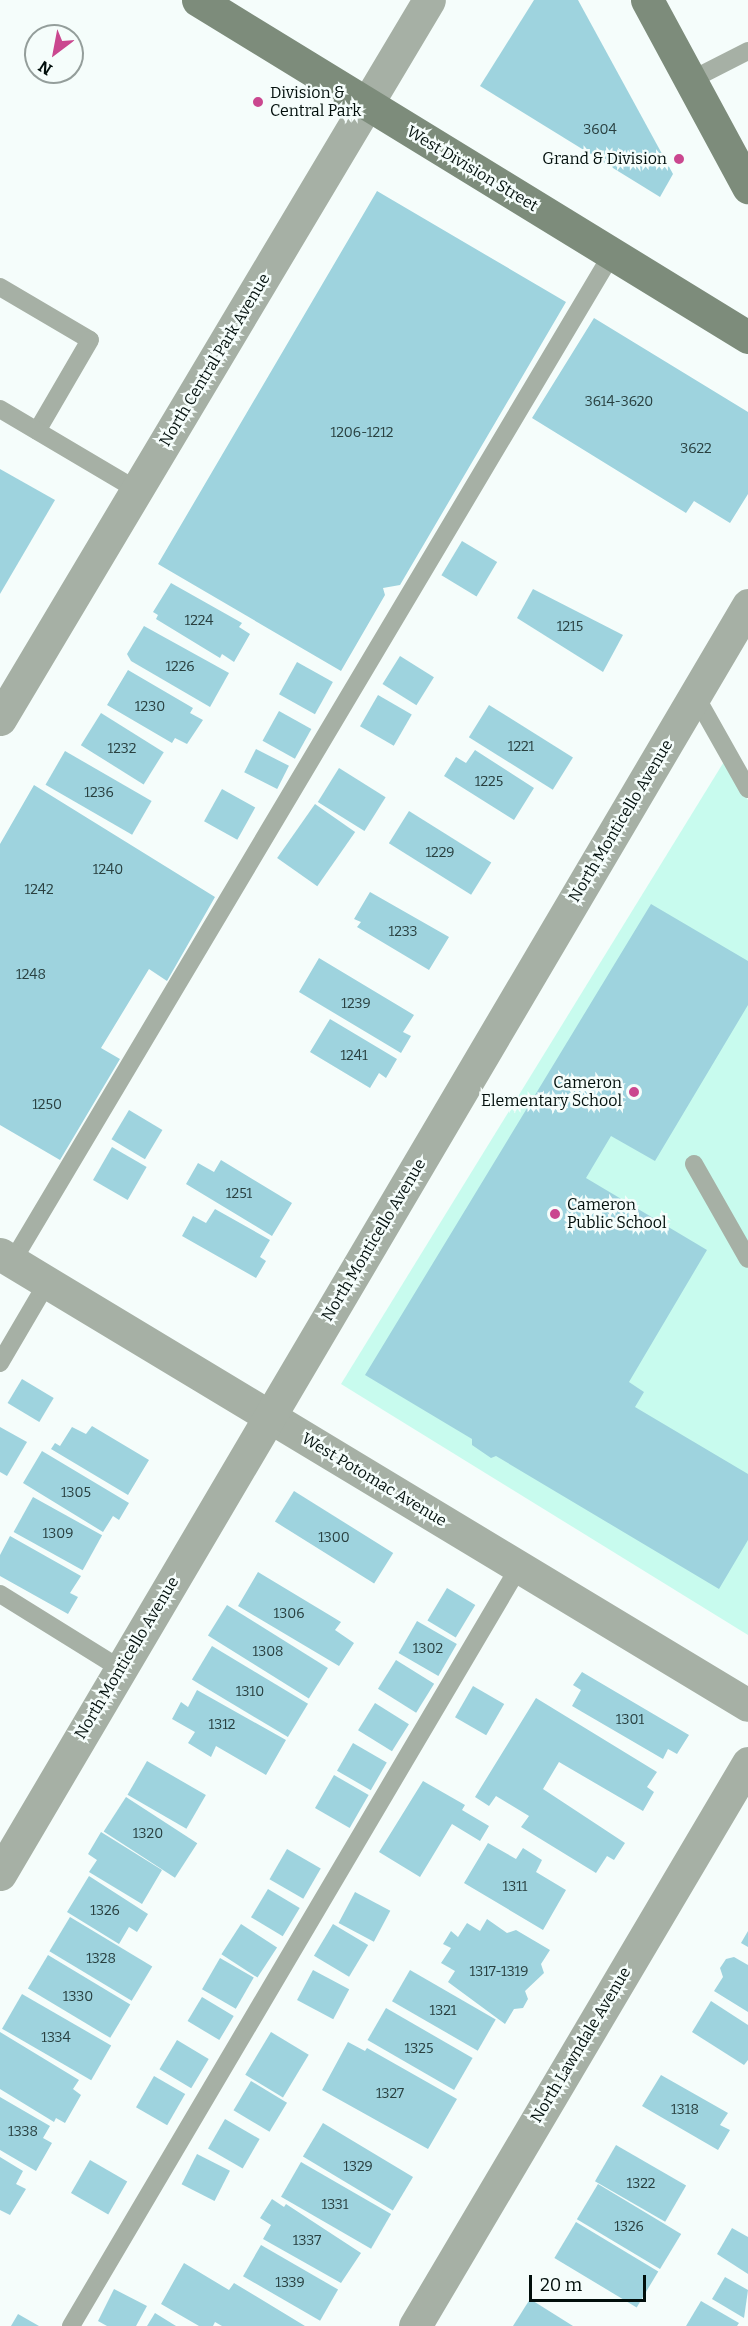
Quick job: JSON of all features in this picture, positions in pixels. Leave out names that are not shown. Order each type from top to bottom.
[{"type":"main road","name":"West Division Street","points":[[198,0],[748,337]]},
{"type":"main road","points":[[647,0],[748,187]]},
{"type":"street","name":"North Central Park Avenue","points":[[0,719],[429,0]]},
{"type":"street","name":"North Monticello Avenue","points":[[0,1874],[748,606]]},
{"type":"street","name":"West Potomac Avenue","points":[[6,1258],[748,1705]]},
{"type":"street","name":"North Lawndale Avenue","points":[[415,2326],[748,1763]]},
{"type":"lane","points":[[691,80],[748,51]]},
{"type":"lane","points":[[6,1258],[612,254]]},
{"type":"lane","points":[[0,287],[90,340],[37,431]]},
{"type":"lane","points":[[0,409],[137,490]]},
{"type":"lane","points":[[695,695],[748,789]]},
{"type":"lane","points":[[694,1164],[748,1259]]},
{"type":"lane","points":[[0,1363],[47,1283]]},
{"type":"lane","points":[[71,2326],[519,1567]]},
{"type":"lane","points":[[0,1594],[121,1669]]},
{"type":"shaded area","name":"Cameron Elementary School","points":[[725,760],[748,800],[748,1635],[341,1384]]},
{"type":"building","points":[[534,0],[578,0],[673,174],[660,197],[480,86]]},
{"type":"building","points":[[377,191],[566,302],[400,585],[383,588],[385,595],[341,671],[158,564]]},
{"type":"building","points":[[594,318],[748,412],[748,494],[730,523],[694,501],[686,513],[532,418]]},
{"type":"building","points":[[0,469],[55,500],[0,594]]},
{"type":"building","points":[[462,541],[497,562],[477,596],[441,575]]},
{"type":"building","points":[[171,583],[242,623],[239,627],[250,634],[234,662],[222,654],[220,658],[156,619],[158,615],[153,612]]},
{"type":"building","points":[[533,589],[623,635],[603,672],[517,618]]},
{"type":"building","points":[[144,626],[229,673],[210,707],[131,661],[127,654]]},
{"type":"building","points":[[400,656],[434,677],[416,705],[383,684]]},
{"type":"building","points":[[297,662],[333,682],[315,714],[279,694]]},
{"type":"building","points":[[128,670],[193,708],[190,713],[203,720],[187,744],[175,738],[172,743],[107,705]]},
{"type":"building","points":[[378,695],[412,714],[394,746],[360,726]]},
{"type":"building","points":[[489,705],[573,757],[553,790],[469,737]]},
{"type":"building","points":[[279,711],[311,729],[295,759],[263,741]]},
{"type":"building","points":[[101,713],[164,752],[144,784],[81,745]]},
{"type":"building","points":[[256,749],[289,766],[277,789],[244,772]]},
{"type":"building","points":[[475,750],[534,788],[514,820],[444,776],[456,757],[466,763]]},
{"type":"building","points":[[65,751],[152,801],[132,835],[46,785]]},
{"type":"building","points":[[339,768],[386,797],[364,831],[318,802]]},
{"type":"building","points":[[34,785],[215,897],[167,981],[149,969],[101,1048],[120,1059],[60,1160],[0,1125],[0,844]]},
{"type":"building","points":[[222,789],[255,807],[237,840],[204,821]]},
{"type":"building","points":[[315,804],[355,832],[317,886],[277,858]]},
{"type":"building","points":[[409,811],[491,862],[471,895],[389,843]]},
{"type":"building","points":[[370,892],[449,937],[429,970],[357,927],[361,922],[354,919]]},
{"type":"building","name":"Cameron Elementary School","points":[[651,904],[748,961],[748,1005],[655,1161],[611,1136],[586,1178],[707,1250],[629,1382],[644,1392],[635,1407],[748,1474],[748,1540],[719,1589],[496,1456],[491,1458],[472,1445],[472,1439],[365,1375]]},
{"type":"building","points":[[319,958],[414,1015],[403,1032],[411,1036],[401,1053],[299,992]]},
{"type":"building","points":[[330,1019],[397,1059],[386,1078],[379,1073],[370,1088],[310,1052]]},
{"type":"building","points":[[129,1110],[162,1130],[145,1159],[111,1139]]},
{"type":"building","points":[[112,1147],[147,1167],[128,1200],[93,1180]]},
{"type":"building","points":[[221,1160],[292,1203],[272,1236],[186,1184],[198,1163],[214,1172]]},
{"type":"building","points":[[215,1209],[270,1240],[260,1257],[266,1261],[256,1278],[182,1236],[193,1216],[206,1223]]},
{"type":"building","points":[[22,1379],[54,1398],[39,1422],[8,1403]]},
{"type":"building","points":[[92,1426],[149,1460],[128,1495],[51,1449],[55,1443],[60,1446],[72,1427],[86,1434]]},
{"type":"building","points":[[0,1427],[27,1442],[7,1476],[0,1472]]},
{"type":"building","points":[[42,1451],[129,1503],[119,1520],[113,1516],[103,1532],[23,1483]]},
{"type":"building","points":[[294,1491],[393,1553],[374,1584],[275,1522]]},
{"type":"building","points":[[33,1497],[102,1535],[83,1570],[14,1532]]},
{"type":"building","points":[[10,1536],[81,1576],[70,1593],[78,1597],[68,1614],[0,1576],[0,1555]]},
{"type":"building","points":[[258,1572],[341,1622],[335,1630],[354,1643],[339,1666],[238,1606]]},
{"type":"building","points":[[447,1588],[475,1605],[456,1638],[427,1621]]},
{"type":"building","points":[[227,1605],[328,1668],[309,1699],[208,1636]]},
{"type":"building","points":[[417,1621],[457,1644],[438,1676],[398,1653]]},
{"type":"building","points":[[212,1646],[308,1704],[288,1737],[192,1679]]},
{"type":"building","points":[[396,1660],[434,1684],[416,1713],[378,1689]]},
{"type":"building","points":[[582,1672],[689,1735],[677,1754],[668,1749],[663,1759],[572,1706],[581,1690],[573,1685]]},
{"type":"building","points":[[473,1686],[504,1704],[486,1735],[455,1717]]},
{"type":"building","points":[[197,1690],[286,1740],[266,1775],[216,1746],[211,1757],[188,1743],[195,1732],[172,1719],[181,1702],[188,1707]]},
{"type":"building","points":[[536,1698],[657,1772],[647,1787],[654,1792],[643,1811],[559,1762],[543,1789],[625,1843],[614,1860],[607,1856],[596,1873],[521,1827],[529,1816],[496,1796],[489,1806],[475,1797]]},
{"type":"building","points":[[375,1703],[409,1724],[392,1751],[358,1730]]},
{"type":"building","points":[[353,1743],[387,1762],[371,1790],[337,1771]]},
{"type":"building","points":[[147,1761],[206,1795],[186,1829],[128,1795]]},
{"type":"building","points":[[334,1775],[369,1795],[350,1828],[315,1808]]},
{"type":"building","points":[[423,1781],[465,1805],[462,1810],[489,1826],[480,1841],[452,1824],[420,1877],[379,1852]]},
{"type":"building","points":[[126,1797],[197,1843],[175,1878],[104,1831]]},
{"type":"building","points":[[101,1832],[162,1870],[142,1904],[89,1872],[97,1860],[88,1854]]},
{"type":"building","points":[[488,1843],[516,1859],[523,1848],[542,1860],[536,1872],[566,1890],[543,1930],[464,1883]]},
{"type":"building","points":[[287,1849],[321,1868],[303,1899],[270,1879]]},
{"type":"building","points":[[89,1876],[148,1914],[137,1932],[129,1927],[119,1944],[67,1912]]},
{"type":"building","points":[[268,1889],[300,1908],[283,1936],[251,1917]]},
{"type":"building","points":[[355,1892],[390,1911],[374,1942],[339,1923]]},
{"type":"building","points":[[70,1917],[152,1966],[132,2001],[49,1951]]},
{"type":"building","points":[[487,1919],[507,1933],[516,1930],[550,1950],[541,1964],[544,1973],[525,1991],[528,1999],[523,2008],[514,2009],[505,2024],[448,1982],[455,1971],[441,1963],[451,1948],[443,1944],[451,1931],[458,1937],[467,1923],[480,1931]]},
{"type":"building","points":[[241,1924],[277,1947],[257,1978],[221,1954]]},
{"type":"building","points":[[333,1924],[368,1945],[349,1977],[314,1956]]},
{"type":"building","points":[[748,1931],[748,1947],[741,1943]]},
{"type":"building","points":[[48,1955],[130,2004],[110,2038],[28,1988]]},
{"type":"building","points":[[734,1957],[748,1965],[748,2012],[714,1991],[723,1977],[720,1968],[726,1959]]},
{"type":"building","points":[[220,1958],[254,1978],[236,2009],[202,1989]]},
{"type":"building","points":[[313,1970],[349,1989],[333,2019],[297,2000]]},
{"type":"building","points":[[410,1970],[496,2020],[478,2051],[392,2001]]},
{"type":"building","points":[[22,1994],[111,2046],[91,2080],[2,2029]]},
{"type":"building","points":[[202,1997],[234,2016],[219,2040],[188,2021]]},
{"type":"building","points":[[711,2001],[748,2025],[748,2060],[744,2065],[692,2032]]},
{"type":"building","points":[[386,2008],[473,2058],[454,2090],[368,2040]]},
{"type":"building","points":[[0,2032],[79,2080],[73,2089],[81,2095],[65,2123],[56,2118],[54,2122],[0,2089]]},
{"type":"building","points":[[271,2032],[309,2055],[283,2098],[245,2075]]},
{"type":"building","points":[[177,2040],[209,2059],[191,2088],[159,2069]]},
{"type":"building","points":[[348,2042],[365,2051],[367,2048],[457,2099],[428,2149],[322,2090]]},
{"type":"building","points":[[661,2075],[728,2113],[720,2125],[730,2130],[718,2150],[642,2106]]},
{"type":"building","points":[[154,2076],[185,2094],[167,2125],[136,2107]]},
{"type":"building","points":[[251,2081],[287,2103],[269,2132],[233,2110]]},
{"type":"building","points":[[0,2097],[50,2126],[43,2138],[52,2143],[36,2171],[0,2150]]},
{"type":"building","points":[[225,2119],[260,2139],[243,2168],[208,2148]]},
{"type":"building","points":[[323,2123],[413,2177],[393,2211],[303,2156]]},
{"type":"building","points":[[616,2145],[686,2186],[665,2222],[595,2181]]},
{"type":"building","points":[[197,2154],[230,2171],[215,2201],[182,2184]]},
{"type":"building","points":[[0,2157],[23,2171],[16,2184],[26,2189],[10,2215],[0,2210]]},
{"type":"building","points":[[90,2160],[127,2182],[108,2214],[71,2193]]},
{"type":"building","points":[[301,2162],[391,2214],[371,2249],[281,2197]]},
{"type":"building","points":[[598,2184],[681,2234],[660,2269],[577,2219]]},
{"type":"building","points":[[272,2199],[284,2207],[286,2204],[361,2253],[341,2283],[263,2239],[271,2225],[260,2218]]},
{"type":"building","points":[[576,2222],[658,2271],[637,2307],[554,2258]]},
{"type":"building","points":[[732,2228],[748,2237],[748,2274],[717,2254]]},
{"type":"building","points":[[261,2245],[338,2290],[320,2321],[243,2276]]},
{"type":"building","points":[[184,2263],[229,2290],[234,2283],[305,2326],[222,2326],[215,2322],[213,2326],[199,2326],[161,2304]]},
{"type":"building","points":[[725,2277],[748,2290],[744,2318],[712,2299]]},
{"type":"building","points":[[114,2289],[147,2306],[136,2326],[107,2326],[98,2321]]},
{"type":"building","points":[[530,2299],[573,2326],[513,2326]]},
{"type":"building","points":[[701,2301],[739,2323],[737,2326],[686,2326]]},
{"type":"building","points":[[155,2313],[176,2326],[147,2326]]},
{"type":"building","points":[[18,2314],[39,2326],[11,2326]]},
{"type":"place","name":"Division & Central Park","points":[[258,102]]},
{"type":"place","name":"Grand & Division","points":[[679,159]]},
{"type":"place","name":"Cameron Elementary School","points":[[634,1092]]},
{"type":"place","name":"Cameron Public School","points":[[555,1214]]}]
